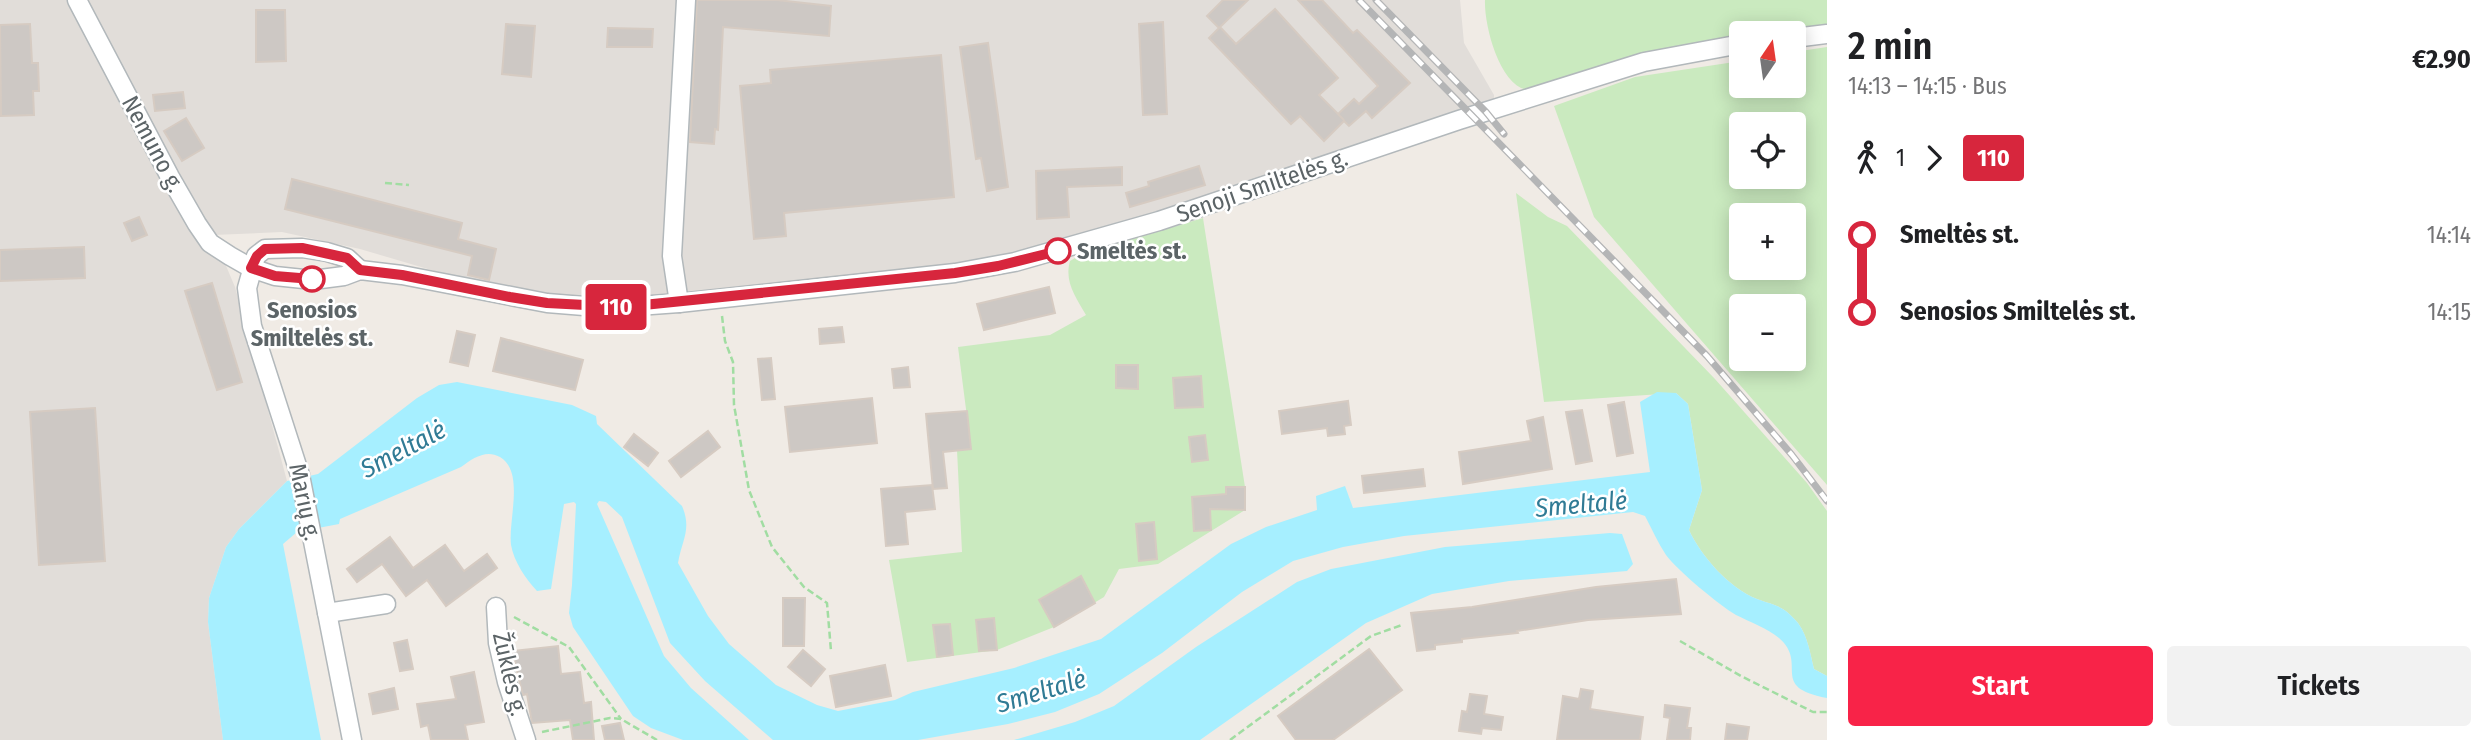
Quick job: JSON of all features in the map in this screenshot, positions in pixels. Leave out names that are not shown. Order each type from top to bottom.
[{"type":"street","name":"Nemuno g.","points":[[77,0],[197,224],[210,243],[251,268]]},
{"type":"street","points":[[679,303],[672,256],[686,0]]},
{"type":"street","points":[[1806,37],[1827,34]]},
{"type":"street","name":"Senoji Smiltelės g.","points":[[360,270],[347,258],[302,248],[265,249],[257,256],[251,268],[275,276],[313,279],[344,276],[360,270],[402,275],[547,303],[624,307],[955,273],[1015,262],[1159,221],[1459,120],[1644,62],[1729,46]]},
{"type":"street","name":"Marių g.","points":[[251,268],[247,288],[252,326],[300,475],[352,740]]},
{"type":"street","points":[[327,613],[386,604]]},
{"type":"street","name":"Žūklės g.","points":[[496,607],[498,643],[526,739]]},
{"type":"path","points":[[385,183],[409,185]]},
{"type":"path","points":[[719,298],[725,341],[733,362],[734,405],[749,490],[772,547],[804,587],[827,603],[831,651]]},
{"type":"path","points":[[496,607],[569,647],[621,719],[657,740]]},
{"type":"path","points":[[1230,740],[1371,636],[1402,625]]},
{"type":"path","points":[[1680,641],[1741,676],[1813,712],[1827,712]]},
{"type":"path","points":[[526,739],[548,729],[610,718],[621,719]]},
{"type":"shaded area","points":[[0,0],[1460,0],[1464,43],[1494,99],[1491,103],[1159,214],[980,263],[647,300],[586,300],[522,293],[472,282],[360,249],[282,232],[213,235],[235,287],[287,481],[239,529],[226,547],[209,598],[208,622],[223,740],[0,740]]},
{"type":"green space","points":[[1485,0],[1827,0],[1827,24],[1806,27],[1806,21],[1729,21],[1729,40],[1527,90],[1508,77],[1501,65],[1490,38]]},
{"type":"green space","points":[[1827,47],[1827,485],[1594,217],[1554,106],[1635,77],[1729,63],[1729,98],[1806,98],[1806,50]]},
{"type":"green space","points":[[1516,193],[1548,217],[1567,226],[1715,379],[1807,483],[1827,511],[1827,676],[1814,669],[1804,634],[1793,617],[1779,607],[1747,594],[1726,579],[1708,560],[1689,530],[1702,490],[1688,404],[1676,393],[1544,402]]},
{"type":"green space","points":[[1203,218],[1245,487],[1245,510],[1158,564],[1119,569],[1104,597],[1054,627],[997,650],[907,662],[889,560],[962,552],[957,450],[971,448],[958,347],[1050,335],[1086,315],[1070,283],[1070,261],[1080,255]]},
{"type":"water","name":"Smeltalė","points":[[457,382],[572,405],[596,416],[597,424],[682,506],[686,528],[678,563],[708,616],[729,644],[776,685],[817,705],[838,711],[895,700],[913,692],[1014,668],[1101,639],[1231,544],[1266,527],[1317,510],[1316,496],[1345,486],[1353,508],[1650,472],[1640,402],[1657,392],[1676,393],[1688,404],[1702,490],[1689,530],[1708,560],[1726,579],[1747,594],[1783,609],[1798,623],[1806,639],[1814,669],[1827,676],[1827,698],[1799,688],[1792,674],[1791,657],[1779,638],[1736,615],[1699,587],[1666,555],[1645,516],[1633,512],[1404,536],[1343,547],[1293,561],[1242,592],[1162,653],[1099,694],[1055,712],[1008,724],[918,740],[773,740],[705,681],[670,643],[622,517],[606,502],[599,501],[597,504],[664,656],[691,688],[749,740],[683,740],[651,728],[633,716],[573,627],[569,613],[576,504],[564,504],[551,589],[537,591],[521,570],[511,545],[514,497],[512,474],[508,464],[500,457],[490,454],[480,456],[461,467],[340,519],[339,524],[297,532],[283,544],[321,740],[223,740],[208,622],[209,598],[226,547],[239,529],[287,481],[318,474],[417,398],[439,385]]},
{"type":"water","points":[[1622,534],[1633,564],[1627,571],[1509,581],[1432,594],[1366,623],[1200,740],[1014,740],[1075,722],[1114,706],[1196,647],[1297,582],[1331,569],[1445,547]]},
{"type":"building","points":[[697,0],[777,0],[831,6],[829,36],[723,27],[718,130],[715,129],[714,144],[690,142]]},
{"type":"building","points":[[1223,0],[1248,0],[1220,27],[1236,44],[1275,9],[1338,78],[1319,95],[1338,114],[1354,99],[1359,104],[1378,86],[1298,0],[1322,0],[1353,33],[1357,30],[1410,83],[1372,118],[1366,111],[1349,126],[1344,121],[1324,141],[1300,116],[1291,124],[1209,38],[1219,28],[1207,16]]},
{"type":"building","points":[[256,10],[285,10],[286,61],[256,62]]},
{"type":"building","points":[[1163,22],[1167,114],[1143,115],[1139,24]]},
{"type":"building","points":[[30,24],[32,63],[38,63],[39,91],[33,91],[34,115],[1,116],[0,25]]},
{"type":"building","points":[[506,24],[535,26],[531,77],[502,74]]},
{"type":"building","points":[[608,28],[653,29],[652,47],[607,47]]},
{"type":"building","points":[[988,43],[1008,187],[987,191],[981,158],[976,159],[960,47]]},
{"type":"building","points":[[941,55],[954,197],[784,213],[786,236],[754,239],[740,86],[771,83],[770,70]]},
{"type":"building","points":[[183,92],[185,108],[155,111],[153,95]]},
{"type":"building","points":[[186,118],[204,148],[182,161],[164,131]]},
{"type":"building","points":[[1199,166],[1205,185],[1130,207],[1126,193],[1149,186],[1148,182]]},
{"type":"building","points":[[1122,167],[1122,185],[1067,187],[1069,217],[1037,219],[1036,171]]},
{"type":"building","points":[[292,179],[462,223],[458,239],[496,249],[489,280],[468,275],[472,256],[285,209]]},
{"type":"building","points":[[139,217],[147,235],[132,241],[124,223]]},
{"type":"building","points":[[84,247],[85,278],[0,281],[0,250]]},
{"type":"building","points":[[212,283],[242,382],[217,390],[185,291]]},
{"type":"building","points":[[1049,287],[1055,313],[984,330],[977,304]]},
{"type":"building","points":[[842,327],[844,342],[820,344],[819,329]]},
{"type":"building","points":[[457,331],[475,335],[468,366],[450,362]]},
{"type":"building","points":[[501,338],[583,360],[575,390],[493,371]]},
{"type":"building","points":[[771,358],[775,399],[762,400],[758,359]]},
{"type":"building","points":[[1116,365],[1138,365],[1138,389],[1116,388]]},
{"type":"building","points":[[908,367],[910,387],[894,388],[892,369]]},
{"type":"building","points":[[1201,376],[1203,407],[1175,408],[1173,378]]},
{"type":"building","points":[[872,398],[877,443],[790,452],[785,407]]},
{"type":"building","points":[[1348,401],[1351,425],[1344,426],[1345,434],[1328,436],[1327,428],[1282,434],[1279,411]]},
{"type":"building","points":[[1624,402],[1633,453],[1617,456],[1608,405]]},
{"type":"building","points":[[95,408],[105,561],[39,565],[30,412]]},
{"type":"building","points":[[1582,410],[1592,461],[1576,464],[1566,412]]},
{"type":"building","points":[[967,411],[971,449],[943,452],[947,488],[933,489],[926,414]]},
{"type":"building","points":[[1543,417],[1552,469],[1463,484],[1459,452],[1531,441],[1527,421]]},
{"type":"building","points":[[708,431],[720,447],[681,477],[669,461]]},
{"type":"building","points":[[634,434],[658,453],[648,466],[624,447]]},
{"type":"building","points":[[1205,435],[1208,460],[1192,462],[1189,437]]},
{"type":"building","points":[[1423,469],[1425,486],[1364,493],[1362,476]]},
{"type":"building","points":[[932,485],[935,509],[905,512],[908,544],[886,546],[881,489]]},
{"type":"building","points":[[1226,487],[1245,487],[1245,510],[1210,509],[1211,530],[1194,531],[1192,497],[1226,494]]},
{"type":"building","points":[[1154,522],[1157,559],[1139,561],[1136,524]]},
{"type":"building","points":[[390,537],[413,568],[445,545],[464,571],[487,554],[497,568],[446,606],[427,580],[406,596],[382,564],[357,582],[347,569]]},
{"type":"building","points":[[1081,576],[1095,603],[1054,627],[1039,600]]},
{"type":"building","points":[[1676,579],[1681,614],[1588,620],[1517,631],[1518,633],[1462,639],[1462,642],[1435,645],[1435,649],[1417,651],[1411,613],[1472,607],[1596,587]]},
{"type":"building","points":[[783,598],[805,598],[804,646],[783,646]]},
{"type":"building","points":[[994,618],[997,650],[979,651],[976,620]]},
{"type":"building","points":[[950,624],[953,655],[937,657],[933,625]]},
{"type":"building","points":[[407,640],[413,669],[400,671],[394,643]]},
{"type":"building","points":[[558,646],[561,674],[580,672],[584,703],[591,702],[594,740],[573,740],[570,720],[532,723],[527,694],[523,695],[512,651]]},
{"type":"building","points":[[1369,649],[1402,690],[1333,740],[1296,740],[1278,716]]},
{"type":"building","points":[[803,650],[825,669],[811,686],[788,667]]},
{"type":"building","points":[[885,665],[891,696],[836,707],[830,676]]},
{"type":"building","points":[[474,672],[484,722],[465,725],[468,740],[431,740],[428,725],[421,727],[417,704],[456,699],[451,677]]},
{"type":"building","points":[[394,688],[398,709],[373,714],[369,694]]},
{"type":"building","points":[[1581,689],[1593,691],[1590,709],[1643,717],[1640,740],[1557,740],[1563,696],[1579,699]]},
{"type":"building","points":[[1470,694],[1487,696],[1484,714],[1503,717],[1501,730],[1482,728],[1481,734],[1459,731],[1462,711],[1467,712]]},
{"type":"building","points":[[1665,705],[1690,708],[1687,728],[1691,728],[1690,740],[1667,740],[1670,718],[1664,717]]},
{"type":"building","points":[[620,723],[624,740],[605,740],[602,726]]},
{"type":"building","points":[[1727,724],[1749,727],[1747,740],[1725,740]]},
{"type":"railway","points":[[1359,0],[1707,356],[1792,455],[1827,501]]},
{"type":"railway","points":[[1376,0],[1486,112],[1504,134]]},
{"type":"bus line","name":"110","points":[[312,279],[275,276],[251,268],[257,256],[265,249],[302,248],[347,258],[360,270],[402,275],[547,303],[624,307],[955,273],[998,266],[1058,251]]},
{"type":"place","name":"Smeltės st.","points":[[1058,251]]},
{"type":"place","name":"Senosios Smiltelės st.","points":[[312,279]]}]
